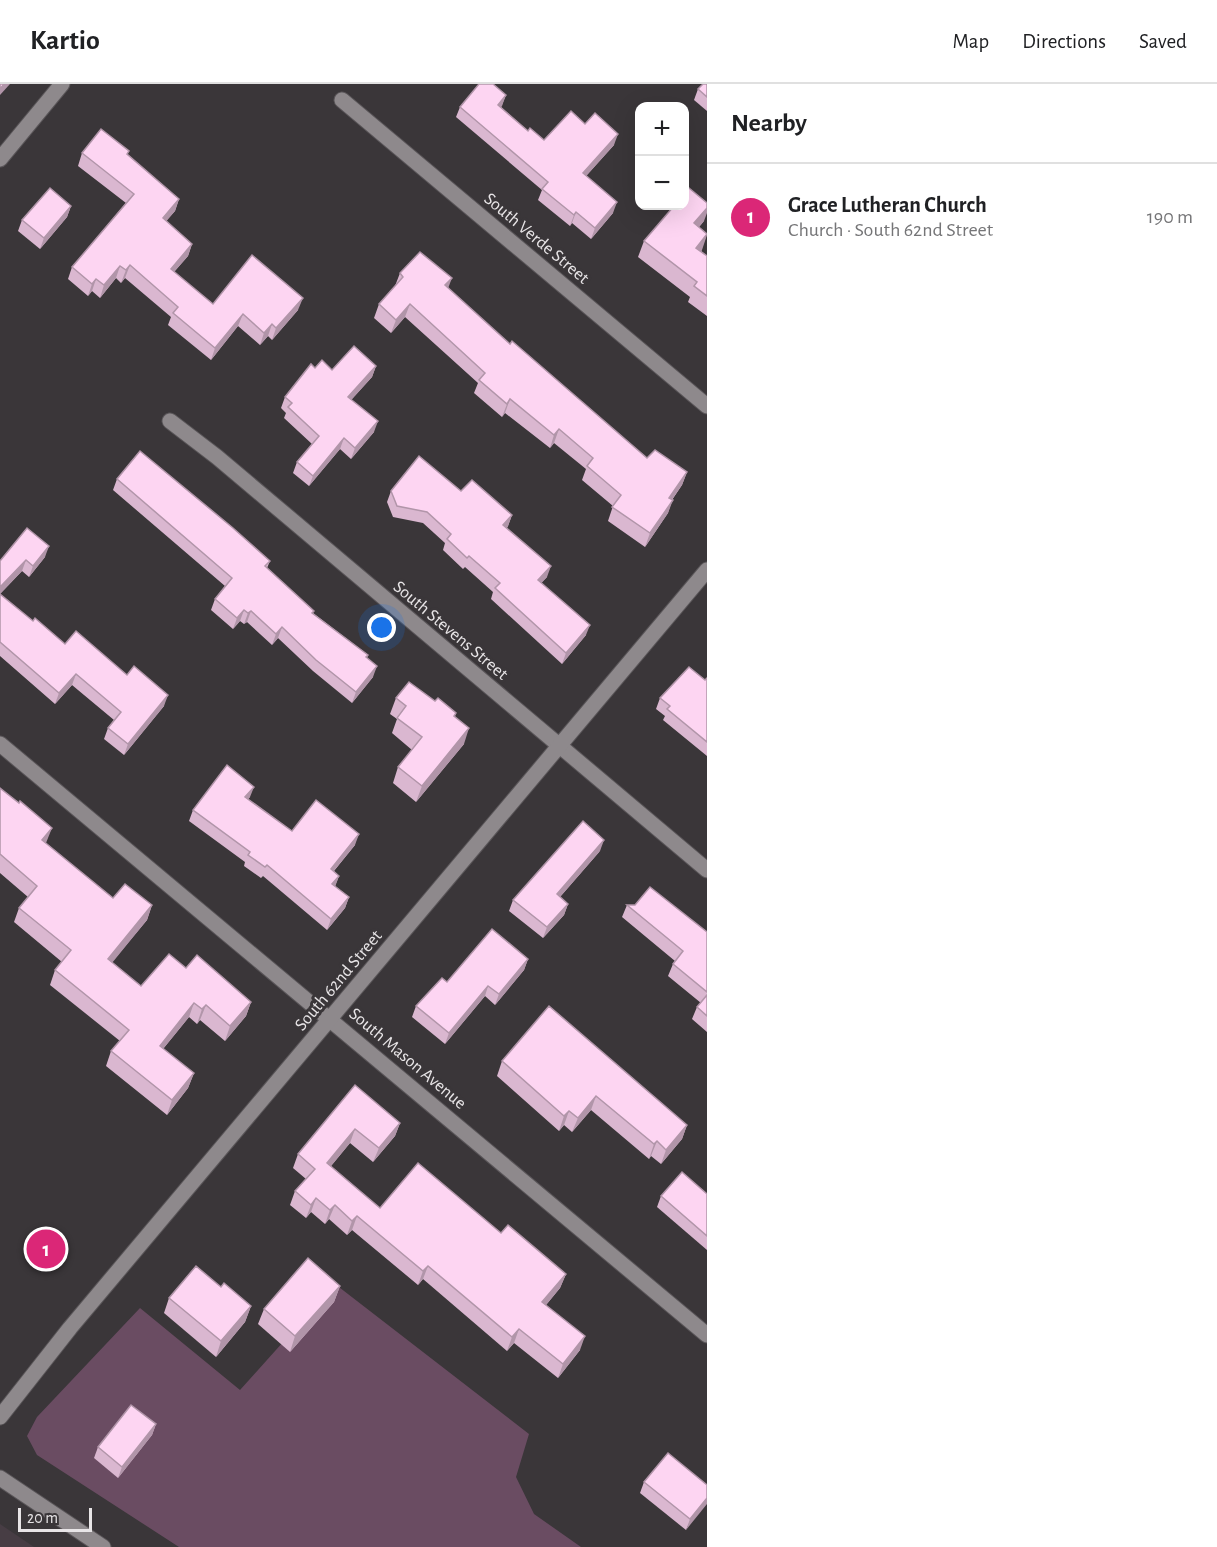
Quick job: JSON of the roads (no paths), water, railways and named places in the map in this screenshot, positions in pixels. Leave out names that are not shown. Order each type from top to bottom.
[{"type":"street","points":[[0,159],[62,84]]},
{"type":"street","name":"South Verde Street","points":[[342,100],[707,406]]},
{"type":"street","name":"South Stevens Street","points":[[170,421],[217,457],[559,748],[707,870]]},
{"type":"street","name":"South 62nd Street","points":[[0,1417],[70,1328],[707,570]]},
{"type":"street","name":"South Mason Avenue","points":[[0,744],[707,1335]]},
{"type":"street","points":[[0,1478],[103,1547]]},
{"type":"place","name":"Grace Lutheran Church","points":[[46,1249]]}]
